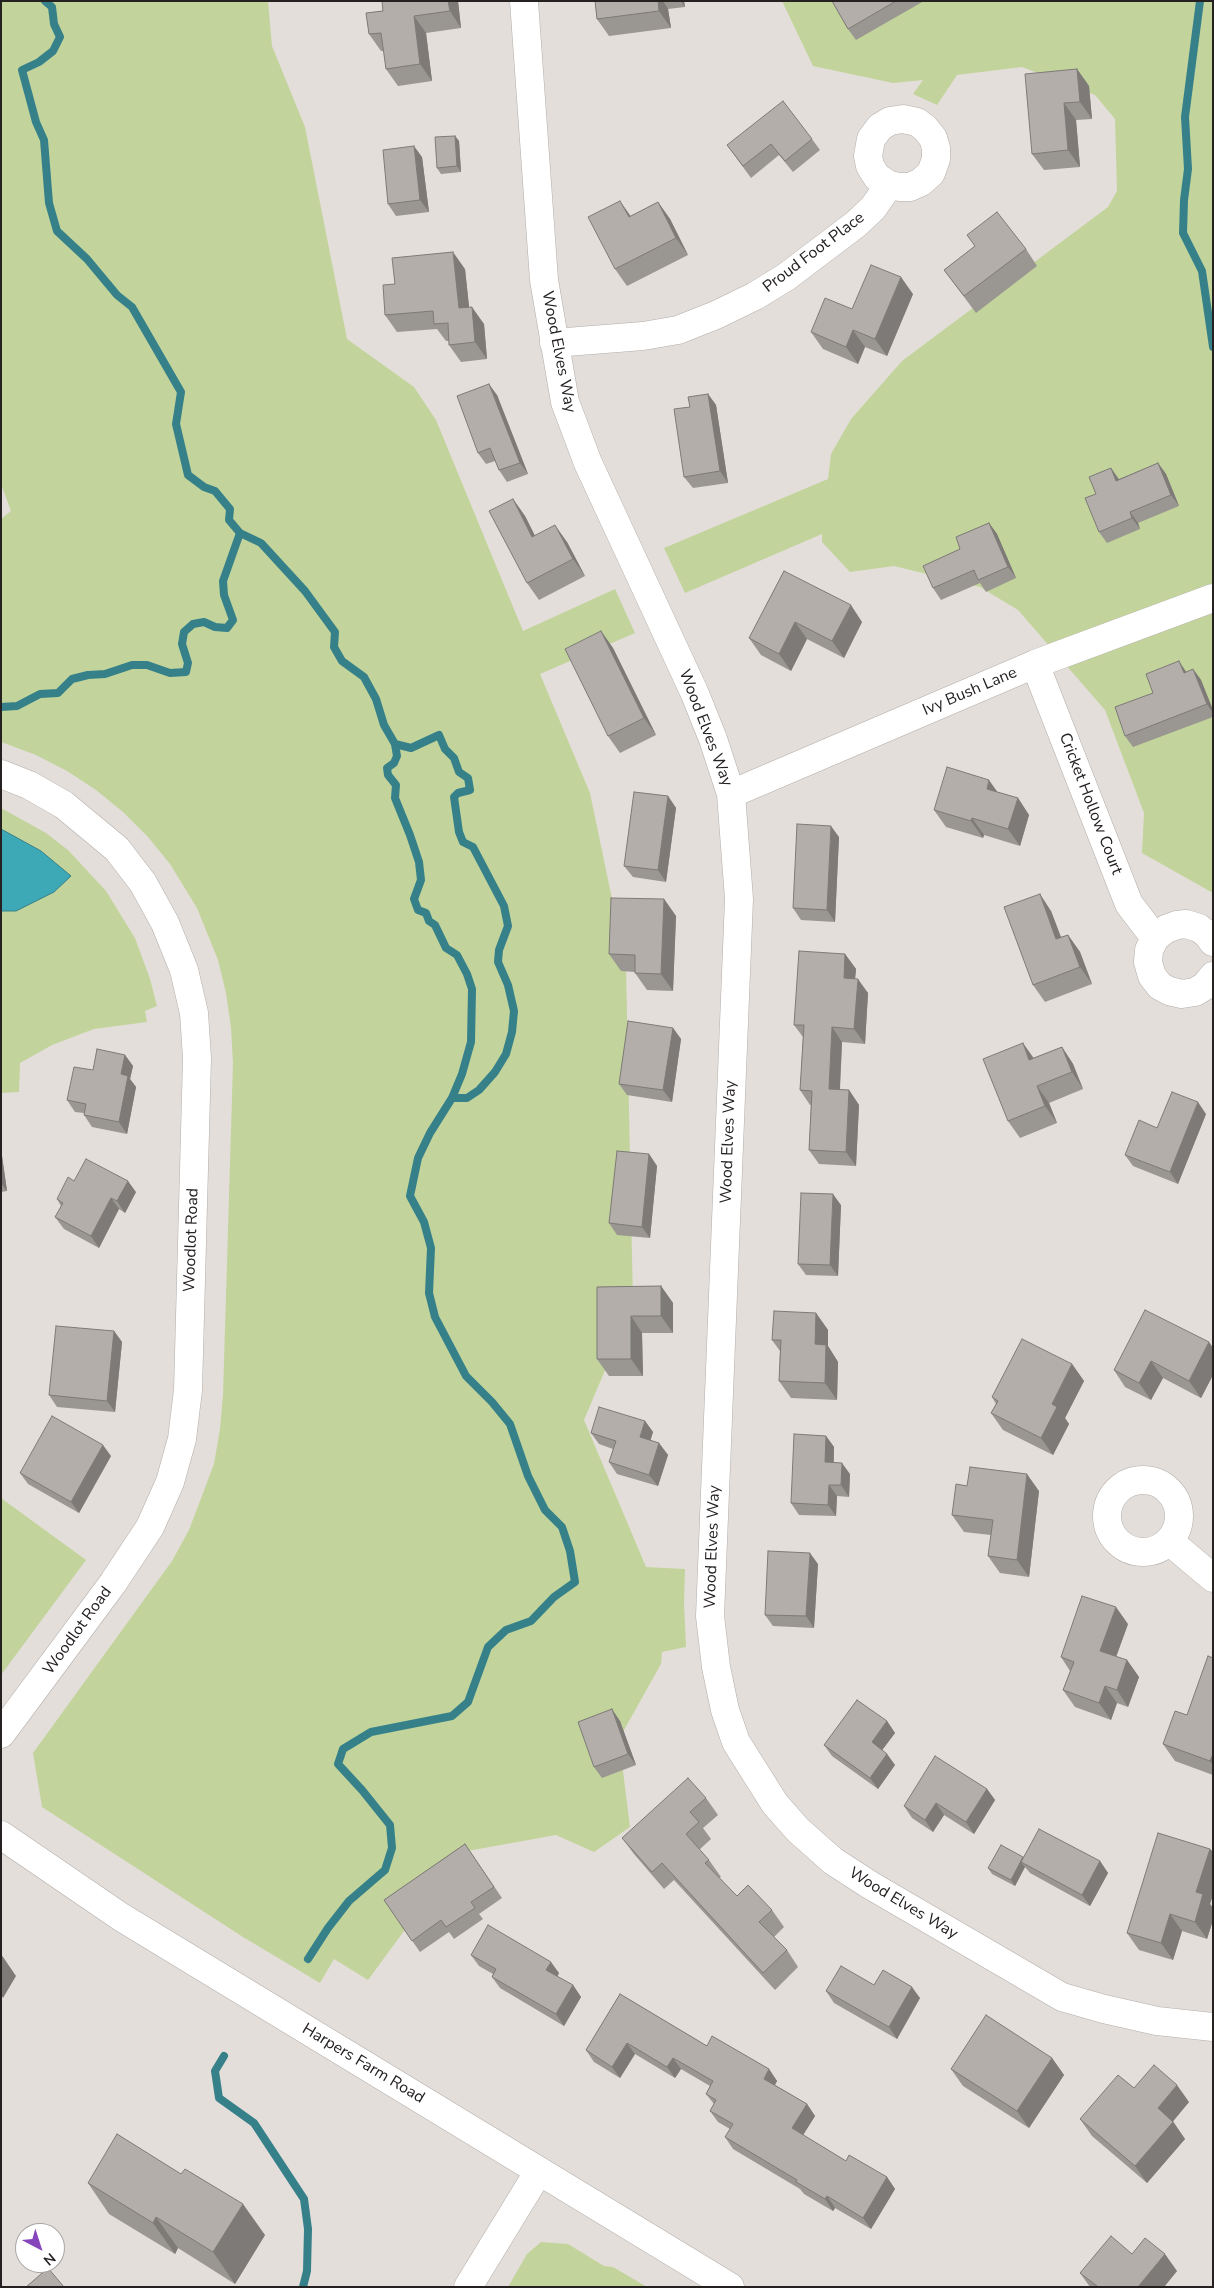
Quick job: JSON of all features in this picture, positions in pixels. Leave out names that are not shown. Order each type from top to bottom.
[{"type":"street","name":"Wood Elves Way","points":[[524,1],[544,280],[565,402],[588,463],[695,694],[713,739],[731,794],[739,899],[710,1616],[716,1667],[724,1710],[736,1742],[770,1797],[798,1830],[833,1860],[879,1890],[1062,1997],[1157,2021],[1213,2027]]},
{"type":"street","name":"Proud Foot Place","points":[[554,343],[670,332],[716,315],[755,296],[786,277],[873,208],[889,185]]},
{"type":"street","name":"Ivy Bush Lane","points":[[731,794],[1035,664],[1213,598]]},
{"type":"street","name":"Cricket Hollow Court","points":[[1035,664],[1129,904],[1155,938]]},
{"type":"street","name":"Woodlot Road","points":[[1,774],[29,785],[70,810],[118,850],[143,883],[165,923],[184,970],[194,1013],[197,1058],[188,1390],[182,1439],[170,1482],[150,1527],[118,1575],[1,1734]]},
{"type":"street","points":[[1213,942],[1199,928],[1186,924],[1177,925],[1166,929],[1155,938],[1149,950],[1148,962],[1152,976],[1160,986],[1182,994],[1195,992],[1205,986],[1213,976]]},
{"type":"street","points":[[1169,1541],[1213,1578]]},
{"type":"street","name":"Harpers Farm Road","points":[[1,1835],[120,1917],[730,2287]]},
{"type":"street","points":[[468,2287],[538,2171]]},
{"type":"green space","points":[[1,1],[268,1],[272,46],[305,127],[347,339],[414,387],[436,420],[523,631],[615,589],[635,633],[540,674],[590,793],[626,966],[633,1304],[584,1420],[646,1567],[685,1569],[686,1647],[662,1652],[661,1664],[619,1739],[630,1827],[594,1852],[556,1835],[462,1852],[368,1980],[334,1959],[320,1983],[243,1937],[42,1807],[33,1753],[172,1561],[189,1530],[214,1464],[223,1394],[233,1063],[226,993],[218,960],[197,908],[170,864],[148,837],[123,812],[96,790],[67,771],[36,755],[1,742],[1,519],[11,511],[1,484]]},
{"type":"green space","points":[[782,1],[1213,1],[1213,893],[1142,853],[1144,813],[1105,710],[1018,610],[980,587],[894,566],[850,572],[822,542],[822,534],[685,593],[664,548],[828,479],[831,454],[851,419],[902,361],[1108,207],[1117,191],[1115,119],[1095,95],[1022,67],[957,75],[937,105],[913,94],[923,80],[893,83],[813,66]]},
{"type":"green space","points":[[1,808],[46,833],[68,850],[106,891],[135,938],[150,979],[157,1006],[145,1011],[147,1022],[94,1029],[52,1045],[20,1063],[19,1092],[1,1093]]},
{"type":"green space","points":[[1,1498],[86,1560],[1,1675]]},
{"type":"green space","points":[[541,2242],[568,2244],[604,2266],[613,2267],[647,2287],[508,2287],[527,2254]]},
{"type":"water","points":[[1,829],[41,851],[71,876],[54,892],[16,911],[1,911]]},
{"type":"building","points":[[382,1],[448,1],[450,11],[414,16],[420,64],[386,69],[381,33],[369,34],[366,13],[383,11]]},
{"type":"building","points":[[595,1],[658,1],[659,11],[597,19]]},
{"type":"building","points":[[832,1],[896,1],[848,29]]},
{"type":"building","points":[[1077,69],[1080,102],[1064,103],[1068,150],[1032,154],[1025,74]]},
{"type":"building","points":[[783,101],[812,139],[785,161],[771,144],[743,166],[727,145]]},
{"type":"building","points":[[455,136],[457,166],[437,168],[435,137]]},
{"type":"building","points":[[414,146],[420,200],[388,204],[383,150]]},
{"type":"building","points":[[620,201],[629,217],[658,202],[676,238],[615,269],[588,217]]},
{"type":"building","points":[[997,212],[1026,249],[964,296],[944,270],[975,246],[967,235]]},
{"type":"building","points":[[453,252],[459,308],[472,307],[475,342],[449,345],[448,323],[434,324],[433,311],[385,315],[383,285],[395,284],[392,258]]},
{"type":"building","points":[[871,265],[901,277],[875,339],[853,330],[846,347],[811,332],[825,298],[852,309]]},
{"type":"building","points":[[489,384],[520,463],[499,470],[490,448],[478,453],[457,396]]},
{"type":"building","points":[[708,394],[720,471],[684,477],[674,409],[690,407],[688,397]]},
{"type":"building","points":[[1158,463],[1171,495],[1130,512],[1132,518],[1099,532],[1085,498],[1096,494],[1089,477],[1111,468],[1116,481]]},
{"type":"building","points":[[513,499],[532,537],[555,525],[573,559],[527,583],[489,511]]},
{"type":"building","points":[[989,523],[1008,567],[978,580],[974,570],[933,588],[923,566],[960,549],[956,537]]},
{"type":"building","points":[[784,571],[851,605],[832,641],[795,622],[779,654],[749,638]]},
{"type":"building","points":[[601,631],[644,718],[608,736],[565,649]]},
{"type":"building","points":[[1179,661],[1184,673],[1193,669],[1207,704],[1125,736],[1115,707],[1153,693],[1146,674]]},
{"type":"building","points":[[947,767],[989,780],[987,789],[1018,798],[1008,829],[972,818],[971,821],[934,810]]},
{"type":"building","points":[[634,792],[668,796],[658,870],[624,866]]},
{"type":"building","points":[[797,824],[831,826],[827,910],[793,908]]},
{"type":"building","points":[[1040,894],[1056,939],[1068,935],[1080,967],[1033,985],[1004,907]]},
{"type":"building","points":[[611,898],[664,899],[661,974],[635,973],[635,955],[609,954]]},
{"type":"building","points":[[799,951],[845,954],[844,978],[858,979],[854,1029],[832,1027],[829,1089],[849,1090],[846,1152],[809,1150],[812,1091],[800,1090],[804,1025],[794,1025]]},
{"type":"building","points":[[628,1021],[673,1028],[663,1090],[619,1084]]},
{"type":"building","points":[[1023,1043],[1029,1060],[1062,1047],[1072,1072],[1037,1086],[1045,1106],[1008,1121],[983,1059]]},
{"type":"building","points":[[97,1049],[125,1055],[121,1074],[128,1076],[119,1122],[84,1115],[86,1104],[67,1100],[74,1067],[93,1070]]},
{"type":"building","points":[[1172,1092],[1198,1102],[1170,1172],[1125,1155],[1139,1120],[1157,1128]]},
{"type":"building","points":[[617,1151],[649,1154],[642,1227],[609,1223]]},
{"type":"building","points":[[86,1159],[128,1181],[117,1201],[111,1198],[91,1236],[55,1217],[63,1203],[57,1199],[68,1177],[74,1181]]},
{"type":"building","points":[[801,1193],[833,1194],[830,1265],[798,1264]]},
{"type":"building","points":[[661,1286],[661,1316],[631,1316],[631,1359],[597,1359],[597,1287]]},
{"type":"building","points":[[1145,1310],[1209,1342],[1189,1381],[1151,1361],[1139,1383],[1114,1370]]},
{"type":"building","points":[[774,1311],[816,1313],[815,1344],[826,1345],[825,1383],[779,1381],[781,1340],[772,1340]]},
{"type":"building","points":[[56,1326],[114,1331],[107,1401],[49,1395]]},
{"type":"building","points":[[1022,1339],[1072,1364],[1052,1404],[1057,1407],[1041,1438],[991,1413],[998,1401],[992,1397]]},
{"type":"building","points":[[599,1407],[645,1421],[640,1437],[659,1443],[649,1475],[609,1462],[616,1441],[591,1433]]},
{"type":"building","points":[[52,1416],[103,1445],[71,1502],[20,1473]]},
{"type":"building","points":[[794,1434],[826,1436],[825,1462],[842,1463],[841,1485],[829,1485],[828,1505],[791,1503]]},
{"type":"building","points":[[970,1467],[1027,1474],[1017,1560],[988,1556],[993,1520],[952,1515],[956,1484],[967,1486]]},
{"type":"building","points":[[768,1551],[810,1553],[806,1616],[765,1615]]},
{"type":"building","points":[[1082,1596],[1116,1607],[1100,1651],[1127,1660],[1117,1690],[1105,1686],[1099,1703],[1063,1690],[1074,1662],[1061,1657]]},
{"type":"building","points":[[1208,1656],[1213,1658],[1213,1754],[1210,1761],[1163,1744],[1175,1711],[1187,1715]]},
{"type":"building","points":[[857,1700],[887,1721],[872,1742],[887,1754],[870,1778],[824,1745]]},
{"type":"building","points":[[612,1709],[628,1754],[594,1767],[578,1722]]},
{"type":"building","points":[[935,1756],[987,1789],[966,1822],[936,1803],[925,1820],[904,1806]]},
{"type":"building","points":[[688,1778],[706,1798],[690,1812],[699,1822],[686,1834],[709,1860],[705,1863],[737,1896],[748,1885],[772,1910],[759,1922],[787,1950],[763,1973],[662,1863],[652,1872],[622,1838]]},
{"type":"building","points":[[1039,1829],[1100,1861],[1082,1895],[1021,1862]]},
{"type":"building","points":[[1158,1833],[1210,1849],[1196,1892],[1203,1894],[1195,1922],[1170,1914],[1161,1943],[1127,1933]]},
{"type":"building","points":[[465,1844],[494,1887],[471,1902],[475,1908],[446,1927],[441,1920],[412,1941],[384,1900]]},
{"type":"building","points":[[1001,1845],[1023,1857],[1011,1880],[988,1868]]},
{"type":"building","points":[[488,1925],[551,1962],[546,1970],[573,1985],[556,2014],[492,1977],[496,1969],[471,1955]]},
{"type":"building","points":[[841,1966],[874,1985],[883,1970],[912,1987],[889,2027],[826,1991]]},
{"type":"building","points":[[620,1994],[707,2046],[712,2036],[769,2069],[764,2079],[807,2104],[792,2128],[846,2161],[849,2155],[887,2177],[863,2218],[827,2196],[825,2199],[796,2182],[797,2180],[725,2137],[733,2124],[710,2111],[716,2100],[706,2094],[713,2081],[673,2058],[667,2067],[627,2043],[612,2067],[586,2050]]},
{"type":"building","points":[[986,2015],[1052,2058],[1017,2111],[951,2069]]},
{"type":"building","points":[[1154,2065],[1177,2085],[1158,2108],[1173,2122],[1135,2166],[1080,2119],[1118,2075],[1134,2088]]},
{"type":"building","points":[[117,2134],[181,2174],[185,2169],[243,2204],[213,2252],[156,2217],[153,2223],[88,2183]]},
{"type":"building","points":[[1111,2236],[1132,2254],[1145,2238],[1165,2254],[1138,2287],[1096,2287],[1080,2273]]},
{"type":"building","points":[[42,2273],[52,2273],[64,2287],[26,2287]]},
{"type":"waterway","points":[[45,1],[52,7],[54,24],[60,37],[53,51],[39,62],[22,70],[36,122],[44,140],[49,203],[57,231],[87,259],[117,295],[132,307],[181,392],[176,424],[188,475],[204,487],[215,491],[230,509],[229,520],[240,533],[261,543],[305,591],[335,632],[334,647],[342,661],[364,677],[376,699],[384,725],[395,744],[397,756],[394,763],[387,768],[388,775],[396,785],[395,798],[419,862],[421,880],[414,899],[418,910],[426,913],[429,921],[435,925],[446,948],[457,955],[472,989],[471,1042],[462,1074],[452,1098],[430,1133],[418,1158],[410,1196],[424,1222],[431,1248],[429,1293],[435,1317],[466,1376],[492,1402],[510,1424],[528,1476],[545,1510],[562,1527],[570,1551],[575,1582],[554,1597],[531,1621],[506,1630],[488,1647],[468,1702],[452,1716],[371,1732],[343,1749],[338,1764],[390,1825],[392,1848],[385,1870],[349,1901],[328,1928],[308,1959]]},
{"type":"waterway","points":[[1200,1],[1185,117],[1188,169],[1184,200],[1183,233],[1202,271],[1213,347]]},
{"type":"waterway","points":[[1,707],[17,706],[40,694],[58,693],[72,679],[88,675],[105,674],[132,665],[147,665],[170,673],[186,672],[188,663],[182,644],[184,632],[193,624],[204,622],[215,627],[227,628],[233,620],[224,595],[223,581],[240,533]]},
{"type":"waterway","points":[[395,744],[411,748],[439,735],[445,749],[454,758],[459,772],[468,778],[470,790],[458,793],[454,797],[459,832],[463,842],[473,847],[504,906],[508,926],[499,950],[498,962],[508,985],[514,1011],[512,1032],[506,1054],[495,1072],[479,1090],[467,1098],[452,1098]]},
{"type":"waterway","points":[[224,2056],[215,2071],[219,2098],[254,2123],[304,2199],[308,2229],[307,2271],[303,2287]]}]
